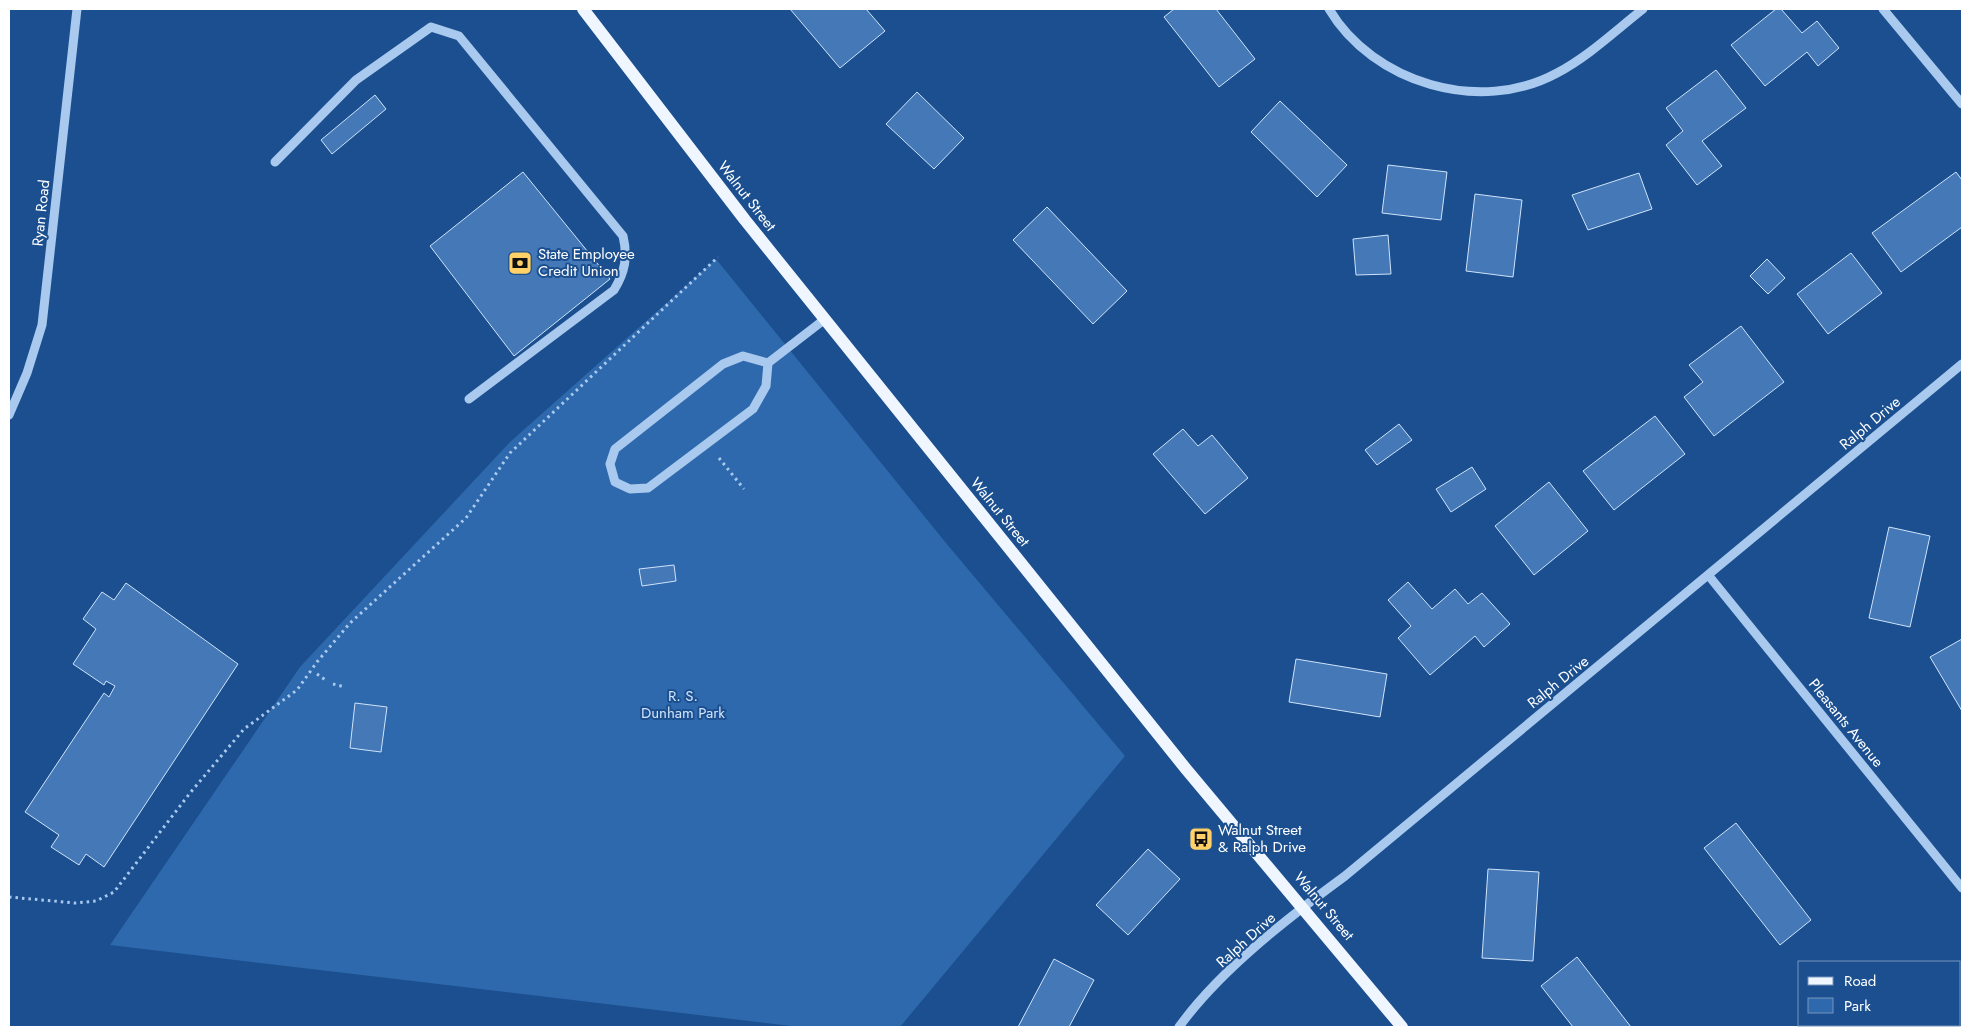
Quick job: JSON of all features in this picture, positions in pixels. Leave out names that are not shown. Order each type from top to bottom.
[{"type":"main road","name":"Walnut Street","points":[[583,9],[745,220],[1180,761],[1303,906],[1402,1027]]},
{"type":"street","name":"Ryan Road","points":[[9,415],[27,373],[42,325],[77,9]]},
{"type":"street","points":[[1329,9],[1340,27],[1365,51],[1391,69],[1438,87],[1495,91],[1528,85],[1556,73],[1590,52],[1643,9]]},
{"type":"street","points":[[1883,9],[1962,104]]},
{"type":"street","points":[[275,162],[356,80],[432,27],[459,36],[507,93],[623,236],[626,263],[621,278],[614,290],[470,399]]},
{"type":"street","points":[[768,363],[743,356],[723,364],[615,450],[610,464],[615,482],[630,489],[648,488],[753,409],[766,386],[768,363],[825,319]]},
{"type":"street","name":"Ralph Drive","points":[[1179,1027],[1231,969],[1303,906],[1345,876],[1709,576],[1962,364]]},
{"type":"street","name":"Pleasants Avenue","points":[[1709,576],[1962,888]]},
{"type":"path","points":[[9,896],[75,903],[96,901],[114,892],[190,793],[244,729],[297,690],[317,662],[350,623],[466,518],[510,453],[718,257]]},
{"type":"path","points":[[707,443],[744,489]]},
{"type":"path","points":[[317,674],[327,681]]},
{"type":"path","points":[[333,684],[345,687]]},
{"type":"green space","name":"R. S. Dunham Park","points":[[716,259],[946,543],[1125,756],[900,1027],[799,1027],[110,945],[300,667],[510,442]]},
{"type":"building","points":[[790,9],[866,9],[885,31],[840,68]]},
{"type":"building","points":[[1174,9],[1216,9],[1255,59],[1219,87],[1164,17]]},
{"type":"building","points":[[1776,9],[1781,9],[1802,33],[1817,21],[1839,48],[1818,66],[1807,52],[1765,86],[1731,45]]},
{"type":"building","points":[[1716,70],[1746,108],[1702,141],[1722,166],[1697,185],[1666,145],[1683,131],[1666,108]]},
{"type":"building","points":[[917,92],[964,138],[934,169],[886,124]]},
{"type":"building","points":[[375,95],[386,109],[332,154],[321,140]]},
{"type":"building","points":[[1280,101],[1347,165],[1317,197],[1251,132]]},
{"type":"building","points":[[1388,165],[1447,172],[1441,220],[1382,213]]},
{"type":"building","name":"State Employee Credit Union","points":[[523,172],[610,279],[514,356],[430,246]]},
{"type":"building","points":[[1956,172],[1962,180],[1962,227],[1901,272],[1872,233]]},
{"type":"building","points":[[1639,173],[1652,209],[1588,230],[1572,195]]},
{"type":"building","points":[[1475,194],[1522,200],[1513,277],[1466,271]]},
{"type":"building","points":[[1047,207],[1127,291],[1093,324],[1013,240]]},
{"type":"building","points":[[1388,235],[1391,274],[1356,275],[1353,239]]},
{"type":"building","points":[[1851,253],[1882,293],[1828,334],[1797,294]]},
{"type":"building","points":[[1767,259],[1785,278],[1768,294],[1750,276]]},
{"type":"building","points":[[1741,326],[1784,382],[1714,436],[1684,397],[1703,382],[1689,365]]},
{"type":"building","points":[[1655,416],[1685,454],[1614,510],[1583,471]]},
{"type":"building","points":[[1399,424],[1412,440],[1377,465],[1365,450]]},
{"type":"building","points":[[1183,429],[1198,446],[1212,435],[1248,478],[1205,514],[1153,454]]},
{"type":"building","points":[[1472,467],[1486,489],[1451,512],[1436,489]]},
{"type":"building","points":[[1549,482],[1588,531],[1534,575],[1495,526]]},
{"type":"building","points":[[1889,527],[1930,536],[1910,627],[1869,618]]},
{"type":"building","points":[[674,565],[676,581],[642,586],[639,569]]},
{"type":"building","points":[[1408,582],[1432,609],[1455,589],[1468,604],[1482,593],[1510,624],[1484,647],[1475,636],[1430,675],[1398,638],[1411,626],[1388,600]]},
{"type":"building","points":[[126,583],[238,664],[104,867],[86,854],[79,865],[51,847],[59,835],[25,812],[104,693],[109,697],[115,686],[106,681],[104,685],[73,664],[96,629],[83,619],[102,592],[114,600]]},
{"type":"building","points":[[1962,639],[1962,711],[1930,657]]},
{"type":"building","points":[[1296,659],[1387,674],[1380,717],[1289,702]]},
{"type":"building","points":[[355,703],[387,707],[381,752],[350,748]]},
{"type":"building","points":[[1736,823],[1811,920],[1780,945],[1704,848]]},
{"type":"building","points":[[1148,849],[1180,879],[1128,935],[1096,905]]},
{"type":"building","points":[[1488,869],[1539,872],[1533,961],[1482,958]]},
{"type":"building","points":[[1577,957],[1631,1027],[1573,1027],[1541,986]]},
{"type":"building","points":[[1054,959],[1094,980],[1069,1027],[1018,1027]]},
{"type":"place","name":"State Employee Credit Union","points":[[520,263]]},
{"type":"place","name":"Walnut Street & Ralph Drive","points":[[1201,839]]}]
